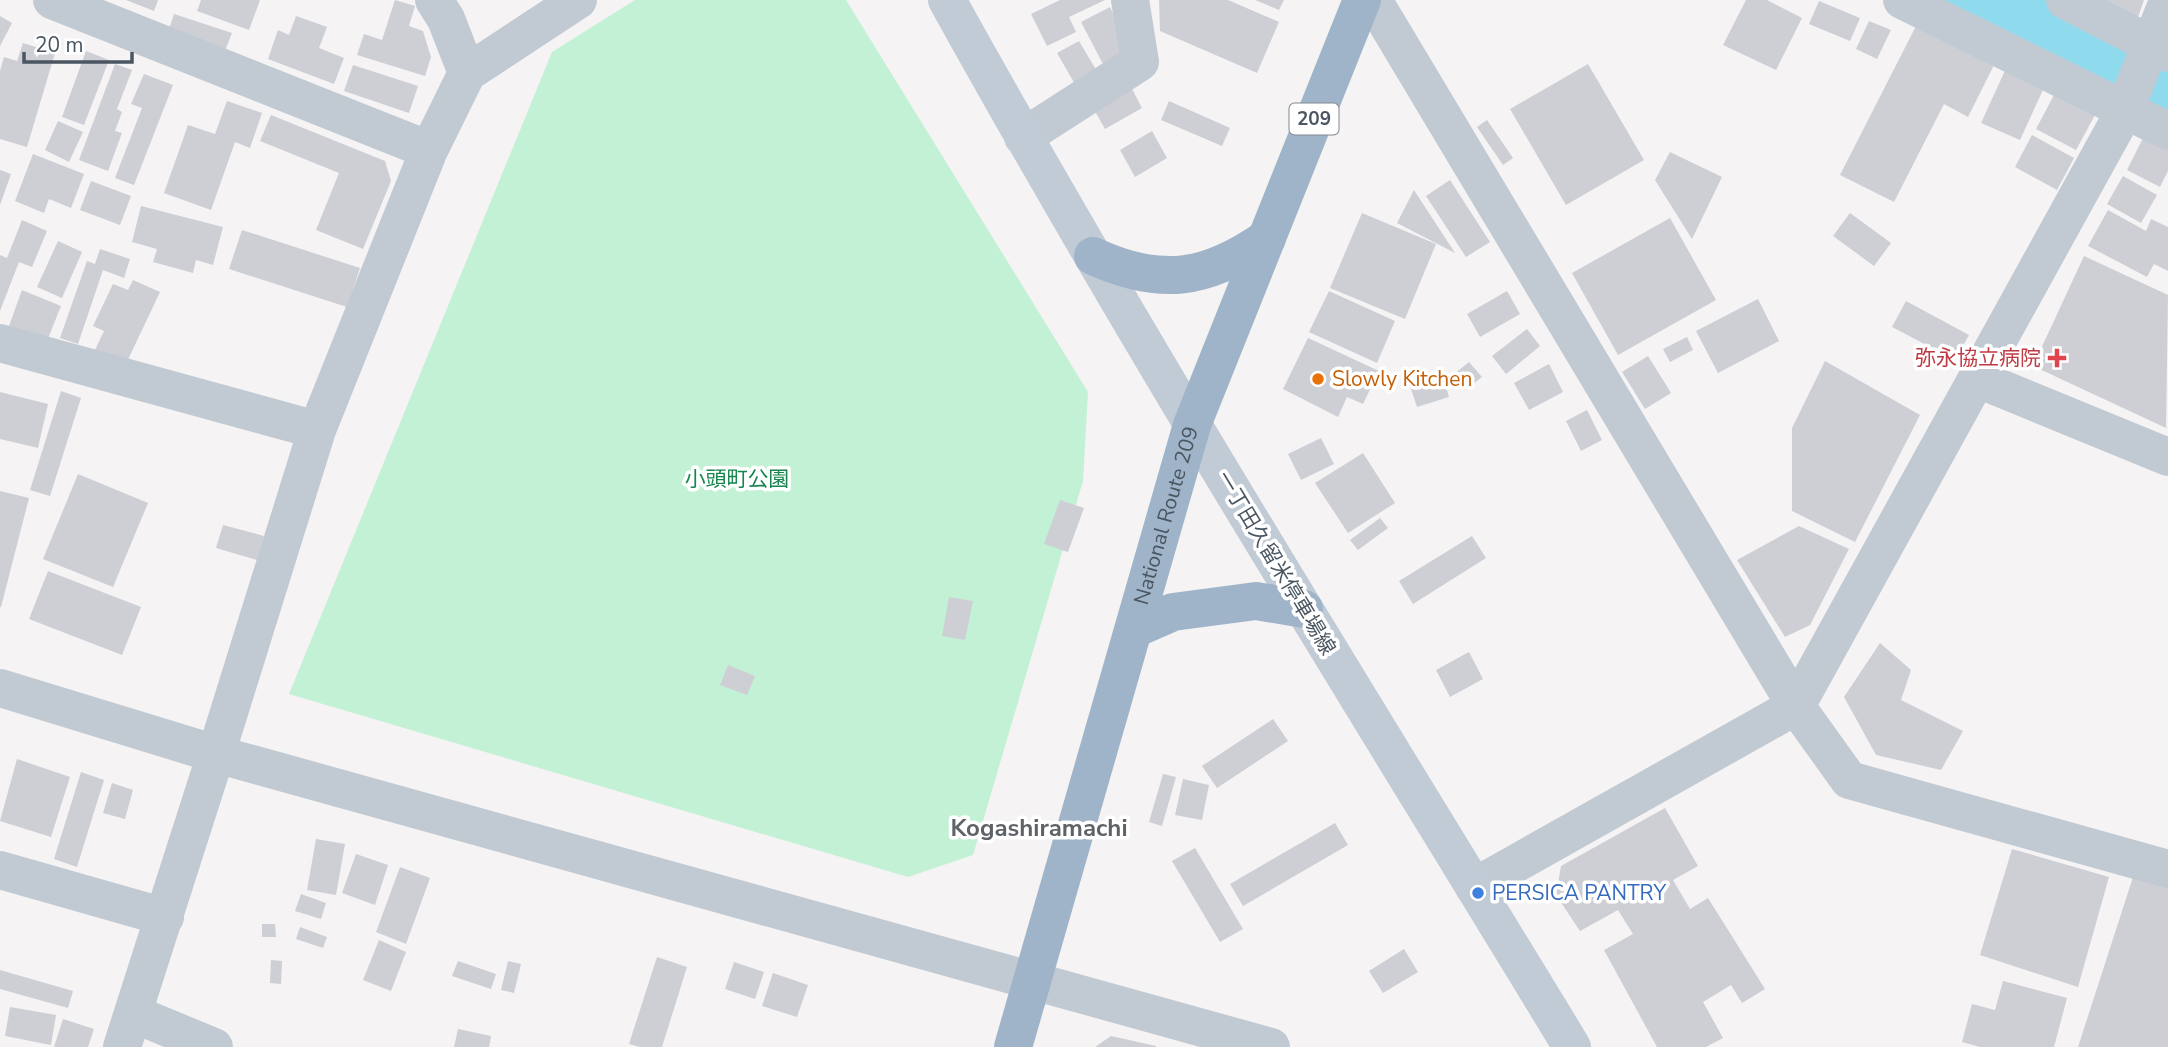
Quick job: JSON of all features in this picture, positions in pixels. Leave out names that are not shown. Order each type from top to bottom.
[{"type":"highway","name":"National Route 209","points":[[1013,1047],[1192,425],[1362,0]]},
{"type":"highway","points":[[1093,256],[1126,271],[1162,276],[1195,272],[1235,260],[1267,238]]},
{"type":"highway","points":[[1134,629],[1173,612],[1256,601],[1304,609]]},
{"type":"main road","name":"一丁田久留米停車場線","points":[[947,0],[1023,137],[1192,425],[1572,1047]]},
{"type":"street","points":[[52,0],[429,150]]},
{"type":"street","points":[[434,0],[446,19],[467,73]]},
{"type":"street","points":[[214,1047],[128,1030],[317,430],[429,150],[467,73],[578,0]]},
{"type":"street","points":[[1023,137],[1140,62],[1130,0]]},
{"type":"street","points":[[1373,0],[1796,706],[1849,780],[2168,869]]},
{"type":"street","points":[[1902,0],[2124,112],[2168,131]]},
{"type":"street","points":[[2066,0],[2159,50]]},
{"type":"street","points":[[1475,887],[1796,706],[2159,50],[2168,1]]},
{"type":"street","points":[[0,343],[317,430]]},
{"type":"street","points":[[1978,379],[2168,457]]},
{"type":"street","points":[[0,688],[216,754],[1271,1047]]},
{"type":"street","points":[[0,870],[165,916]]},
{"type":"green space","name":"小頭町公園","points":[[635,0],[846,0],[1088,392],[1083,481],[973,855],[908,877],[289,694],[552,52]]},
{"type":"building","points":[[126,0],[158,0],[154,11]]},
{"type":"building","points":[[201,0],[260,0],[249,30],[197,11]]},
{"type":"building","points":[[395,0],[415,6],[409,26],[423,31],[431,57],[425,76],[357,55],[364,34],[382,40]]},
{"type":"building","points":[[1060,0],[1105,0],[1069,17],[1076,32],[1047,46],[1031,14]]},
{"type":"building","points":[[1159,0],[1228,0],[1279,22],[1257,73],[1160,31]]},
{"type":"building","points":[[1255,0],[1284,0],[1279,10]]},
{"type":"building","points":[[1746,0],[1767,0],[1802,18],[1776,70],[1723,45]]},
{"type":"building","points":[[2101,0],[2144,0],[2138,17]]},
{"type":"building","points":[[1819,1],[1860,18],[1850,41],[1809,24]]},
{"type":"building","points":[[1110,7],[1132,51],[1104,66],[1081,22]]},
{"type":"building","points":[[174,14],[232,33],[225,51],[168,32]]},
{"type":"building","points":[[0,16],[12,23],[0,46]]},
{"type":"building","points":[[296,16],[327,27],[319,48],[344,58],[334,84],[268,59],[278,30],[289,35]]},
{"type":"building","points":[[1869,21],[1891,30],[1877,59],[1856,49]]},
{"type":"building","points":[[1916,26],[1994,65],[1968,117],[1944,104],[1894,202],[1840,175]]},
{"type":"building","points":[[1079,41],[1098,73],[1076,86],[1057,53]]},
{"type":"building","points":[[23,43],[55,53],[27,147],[0,139],[0,71],[4,57],[17,61]]},
{"type":"building","points":[[86,51],[109,60],[84,125],[62,117]]},
{"type":"building","points":[[115,64],[132,70],[117,109],[122,112],[115,131],[122,133],[108,171],[79,160]]},
{"type":"building","points":[[1588,64],[1644,160],[1566,205],[1510,109]]},
{"type":"building","points":[[2008,64],[2047,81],[2020,140],[1981,123]]},
{"type":"building","points":[[353,65],[418,86],[409,113],[344,91]]},
{"type":"building","points":[[144,74],[173,85],[134,185],[115,178],[142,108],[131,104]]},
{"type":"building","points":[[1130,85],[1142,108],[1105,129],[1092,106]]},
{"type":"building","points":[[2055,93],[2095,115],[2076,150],[2036,129]]},
{"type":"building","points":[[227,101],[262,113],[250,148],[235,142],[211,210],[164,193],[188,125],[215,134]]},
{"type":"building","points":[[1169,101],[1230,128],[1222,146],[1161,120]]},
{"type":"building","points":[[271,115],[385,161],[391,181],[363,249],[316,230],[339,173],[260,141]]},
{"type":"building","points":[[1487,120],[1513,158],[1503,165],[1477,127]]},
{"type":"building","points":[[58,121],[83,132],[69,162],[45,150]]},
{"type":"building","points":[[1152,131],[1167,158],[1135,177],[1120,150]]},
{"type":"building","points":[[2032,135],[2074,158],[2057,190],[2015,167]]},
{"type":"building","points":[[2143,138],[2168,150],[2168,171],[2160,187],[2127,170]]},
{"type":"building","points":[[1670,152],[1722,177],[1692,239],[1655,180]]},
{"type":"building","points":[[33,154],[84,174],[71,208],[49,199],[44,213],[15,201]]},
{"type":"building","points":[[0,170],[11,174],[0,205]]},
{"type":"building","points":[[2123,176],[2157,195],[2141,223],[2107,204]]},
{"type":"building","points":[[1450,180],[1490,242],[1466,257],[1426,196]]},
{"type":"building","points":[[91,181],[131,196],[120,225],[80,210]]},
{"type":"building","points":[[1414,190],[1455,253],[1397,223]]},
{"type":"building","points":[[141,206],[223,227],[213,265],[196,260],[193,273],[153,262],[157,249],[132,242]]},
{"type":"building","points":[[2108,210],[2146,231],[2151,219],[2168,227],[2168,271],[2154,264],[2147,277],[2088,246]]},
{"type":"building","points":[[1362,213],[1436,244],[1405,319],[1330,288]]},
{"type":"building","points":[[1850,213],[1891,243],[1874,266],[1833,236]]},
{"type":"building","points":[[1670,218],[1716,300],[1618,355],[1572,273]]},
{"type":"building","points":[[22,220],[47,231],[32,267],[19,262],[0,311],[0,255],[7,258]]},
{"type":"building","points":[[242,230],[360,268],[347,307],[229,269]]},
{"type":"building","points":[[58,241],[82,252],[62,298],[37,287]]},
{"type":"building","points":[[100,249],[130,259],[124,278],[103,270],[78,344],[60,338],[87,261],[95,264]]},
{"type":"building","points":[[2084,256],[2168,295],[2166,428],[2033,366]]},
{"type":"building","points":[[133,280],[160,292],[125,366],[94,352],[104,331],[93,326],[113,284],[128,290]]},
{"type":"building","points":[[22,290],[61,306],[47,341],[9,326]]},
{"type":"building","points":[[1329,291],[1395,321],[1377,363],[1309,332]]},
{"type":"building","points":[[1507,291],[1520,314],[1480,337],[1467,314]]},
{"type":"building","points":[[1758,299],[1779,341],[1718,373],[1696,331]]},
{"type":"building","points":[[1906,301],[1969,335],[1955,360],[1892,327]]},
{"type":"building","points":[[1527,329],[1540,346],[1506,374],[1492,356]]},
{"type":"building","points":[[1687,337],[1693,350],[1670,362],[1663,349]]},
{"type":"building","points":[[1308,338],[1379,371],[1363,404],[1347,397],[1338,417],[1283,389]]},
{"type":"building","points":[[1648,356],[1671,393],[1645,409],[1622,372]]},
{"type":"building","points":[[1825,361],[1920,415],[1855,542],[1792,511],[1792,428]]},
{"type":"building","points":[[1469,362],[1482,377],[1465,390],[1453,375]]},
{"type":"building","points":[[1549,364],[1563,392],[1529,410],[1514,383]]},
{"type":"building","points":[[1442,373],[1449,397],[1417,407],[1409,383]]},
{"type":"building","points":[[61,391],[81,398],[50,496],[30,490]]},
{"type":"building","points":[[0,392],[48,404],[38,448],[0,439]]},
{"type":"building","points":[[1587,410],[1602,440],[1581,451],[1566,421]]},
{"type":"building","points":[[1321,438],[1334,464],[1301,480],[1288,454]]},
{"type":"building","points":[[1363,453],[1395,503],[1348,533],[1315,483]]},
{"type":"building","points":[[78,474],[148,503],[113,587],[43,559]]},
{"type":"building","points":[[0,491],[29,498],[1,607],[0,607]]},
{"type":"building","points":[[1060,500],[1084,508],[1068,552],[1044,544]]},
{"type":"building","points":[[1380,518],[1388,528],[1358,550],[1350,540]]},
{"type":"building","points":[[223,525],[264,536],[257,560],[216,548]]},
{"type":"building","points":[[1799,526],[1849,549],[1810,625],[1785,637],[1737,560]]},
{"type":"building","points":[[1472,536],[1486,558],[1413,604],[1399,581]]},
{"type":"building","points":[[48,571],[141,607],[122,655],[29,619]]},
{"type":"building","points":[[949,597],[973,601],[965,640],[942,636]]},
{"type":"building","points":[[1880,643],[1911,670],[1901,700],[1963,731],[1941,770],[1876,755],[1844,697]]},
{"type":"building","points":[[1469,652],[1483,679],[1450,697],[1436,670]]},
{"type":"building","points":[[728,665],[755,676],[747,695],[720,685]]},
{"type":"building","points":[[1273,719],[1288,741],[1217,788],[1202,766]]},
{"type":"building","points":[[17,759],[70,777],[51,837],[0,821]]},
{"type":"building","points":[[81,772],[104,780],[77,867],[54,859]]},
{"type":"building","points":[[1163,774],[1176,777],[1162,826],[1149,822]]},
{"type":"building","points":[[1183,779],[1209,785],[1202,820],[1175,815]]},
{"type":"building","points":[[112,783],[133,790],[125,819],[103,813]]},
{"type":"building","points":[[1665,808],[1698,866],[1673,880],[1690,909],[1708,898],[1765,989],[1742,1003],[1731,985],[1703,1002],[1723,1038],[1706,1047],[1657,1047],[1604,950],[1633,934],[1618,910],[1580,931],[1556,895],[1561,866]]},
{"type":"building","points":[[1335,823],[1348,845],[1243,906],[1230,884]]},
{"type":"building","points":[[316,839],[345,844],[336,895],[307,890]]},
{"type":"building","points":[[1195,848],[1243,929],[1220,942],[1172,861]]},
{"type":"building","points":[[2012,849],[2109,877],[2078,987],[1980,955]]},
{"type":"building","points":[[356,854],[388,865],[375,905],[342,893]]},
{"type":"building","points":[[400,867],[430,878],[406,944],[376,932]]},
{"type":"building","points":[[2134,874],[2168,885],[2168,1047],[2078,1047]]},
{"type":"building","points":[[301,894],[326,903],[321,919],[295,911]]},
{"type":"building","points":[[262,924],[275,924],[276,937],[262,937]]},
{"type":"building","points":[[300,927],[327,937],[323,948],[296,939]]},
{"type":"building","points":[[379,940],[406,952],[391,991],[363,980]]},
{"type":"building","points":[[1404,949],[1418,972],[1383,993],[1369,971]]},
{"type":"building","points":[[657,957],[687,967],[662,1047],[640,1047],[629,1044]]},
{"type":"building","points":[[271,960],[282,961],[281,984],[270,983]]},
{"type":"building","points":[[458,961],[496,974],[491,989],[452,976]]},
{"type":"building","points":[[508,961],[521,964],[514,993],[501,990]]},
{"type":"building","points":[[734,962],[764,972],[755,999],[725,989]]},
{"type":"building","points":[[0,970],[73,991],[68,1008],[0,989]]},
{"type":"building","points":[[773,973],[808,985],[797,1017],[762,1006]]},
{"type":"building","points":[[2003,981],[2067,998],[2054,1047],[1980,1047],[1962,1042],[1972,1004],[1995,1010]]},
{"type":"building","points":[[10,1007],[56,1015],[51,1045],[5,1036]]},
{"type":"building","points":[[63,1019],[94,1029],[88,1047],[54,1047]]},
{"type":"building","points":[[458,1029],[491,1036],[489,1047],[454,1047]]},
{"type":"building","points":[[1111,1036],[1156,1046],[1156,1047],[1095,1047]]},
{"type":"waterway","points":[[1968,0],[2168,84]]},
{"type":"place","name":"弥永協立病院","points":[[2057,358]]},
{"type":"place","name":"Slowly Kitchen","points":[[1318,379]]},
{"type":"place","name":"PERSICA PANTRY","points":[[1478,893]]},
{"type":"district","name":"Kogashiramachi","points":[[1039,828]]}]
